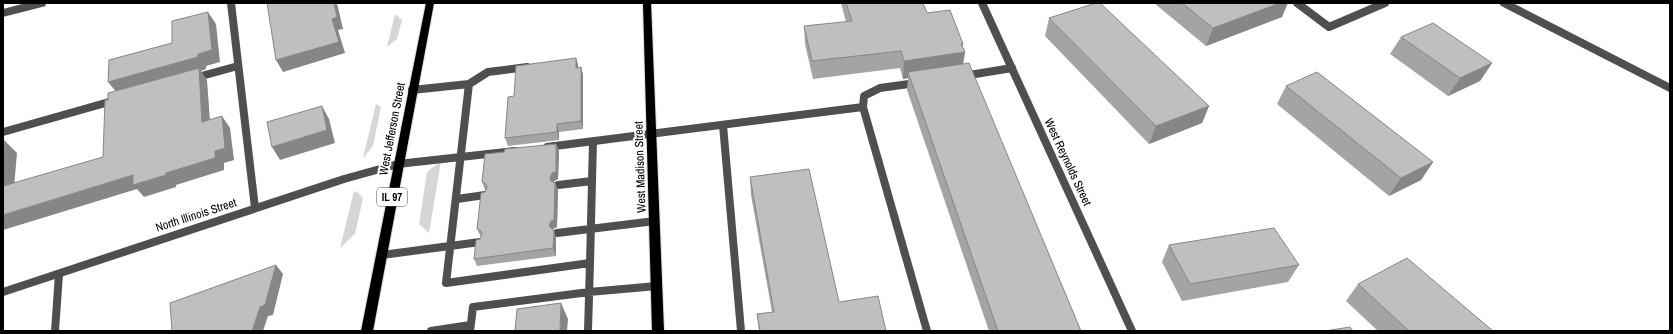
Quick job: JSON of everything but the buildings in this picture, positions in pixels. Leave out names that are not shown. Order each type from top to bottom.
[{"type":"main road","name":"West Jefferson Street","points":[[368,331],[398,164],[430,3]]},
{"type":"main road","name":"West Madison Street","points":[[647,3],[658,331]]},
{"type":"street","points":[[3,13],[42,3]]},
{"type":"street","points":[[231,3],[256,208]]},
{"type":"street","name":"West Reynolds Street","points":[[982,3],[1132,331]]},
{"type":"street","points":[[1297,3],[1329,27],[1385,3]]},
{"type":"street","points":[[1504,3],[1670,88]]},
{"type":"street","points":[[185,81],[238,66]]},
{"type":"street","points":[[412,90],[469,84],[488,72],[534,66]]},
{"type":"street","points":[[954,77],[1012,68]]},
{"type":"street","points":[[924,82],[880,88],[872,91],[864,96],[863,107],[927,331]]},
{"type":"street","points":[[469,84],[462,157],[446,283],[590,263]]},
{"type":"street","points":[[3,132],[124,98]]},
{"type":"street","points":[[539,148],[652,135],[863,107]]},
{"type":"street","points":[[722,125],[741,331]]},
{"type":"street","points":[[588,331],[592,141]]},
{"type":"street","name":"North Illinois Street","points":[[3,292],[354,176],[398,164],[523,150]]},
{"type":"street","points":[[558,185],[592,181]]},
{"type":"street","points":[[457,199],[485,195]]},
{"type":"street","points":[[557,233],[655,221]]},
{"type":"street","points":[[382,255],[480,242]]},
{"type":"street","points":[[55,331],[59,274]]},
{"type":"street","points":[[431,331],[470,328],[473,307],[589,292],[656,286]]},
{"type":"shaded area","points":[[395,14],[402,20],[397,39],[387,47]]},
{"type":"shaded area","points":[[376,104],[381,107],[373,146],[363,158]]},
{"type":"shaded area","points":[[441,161],[429,233],[419,224],[427,172]]},
{"type":"shaded area","points":[[354,191],[363,198],[355,234],[340,248]]}]
